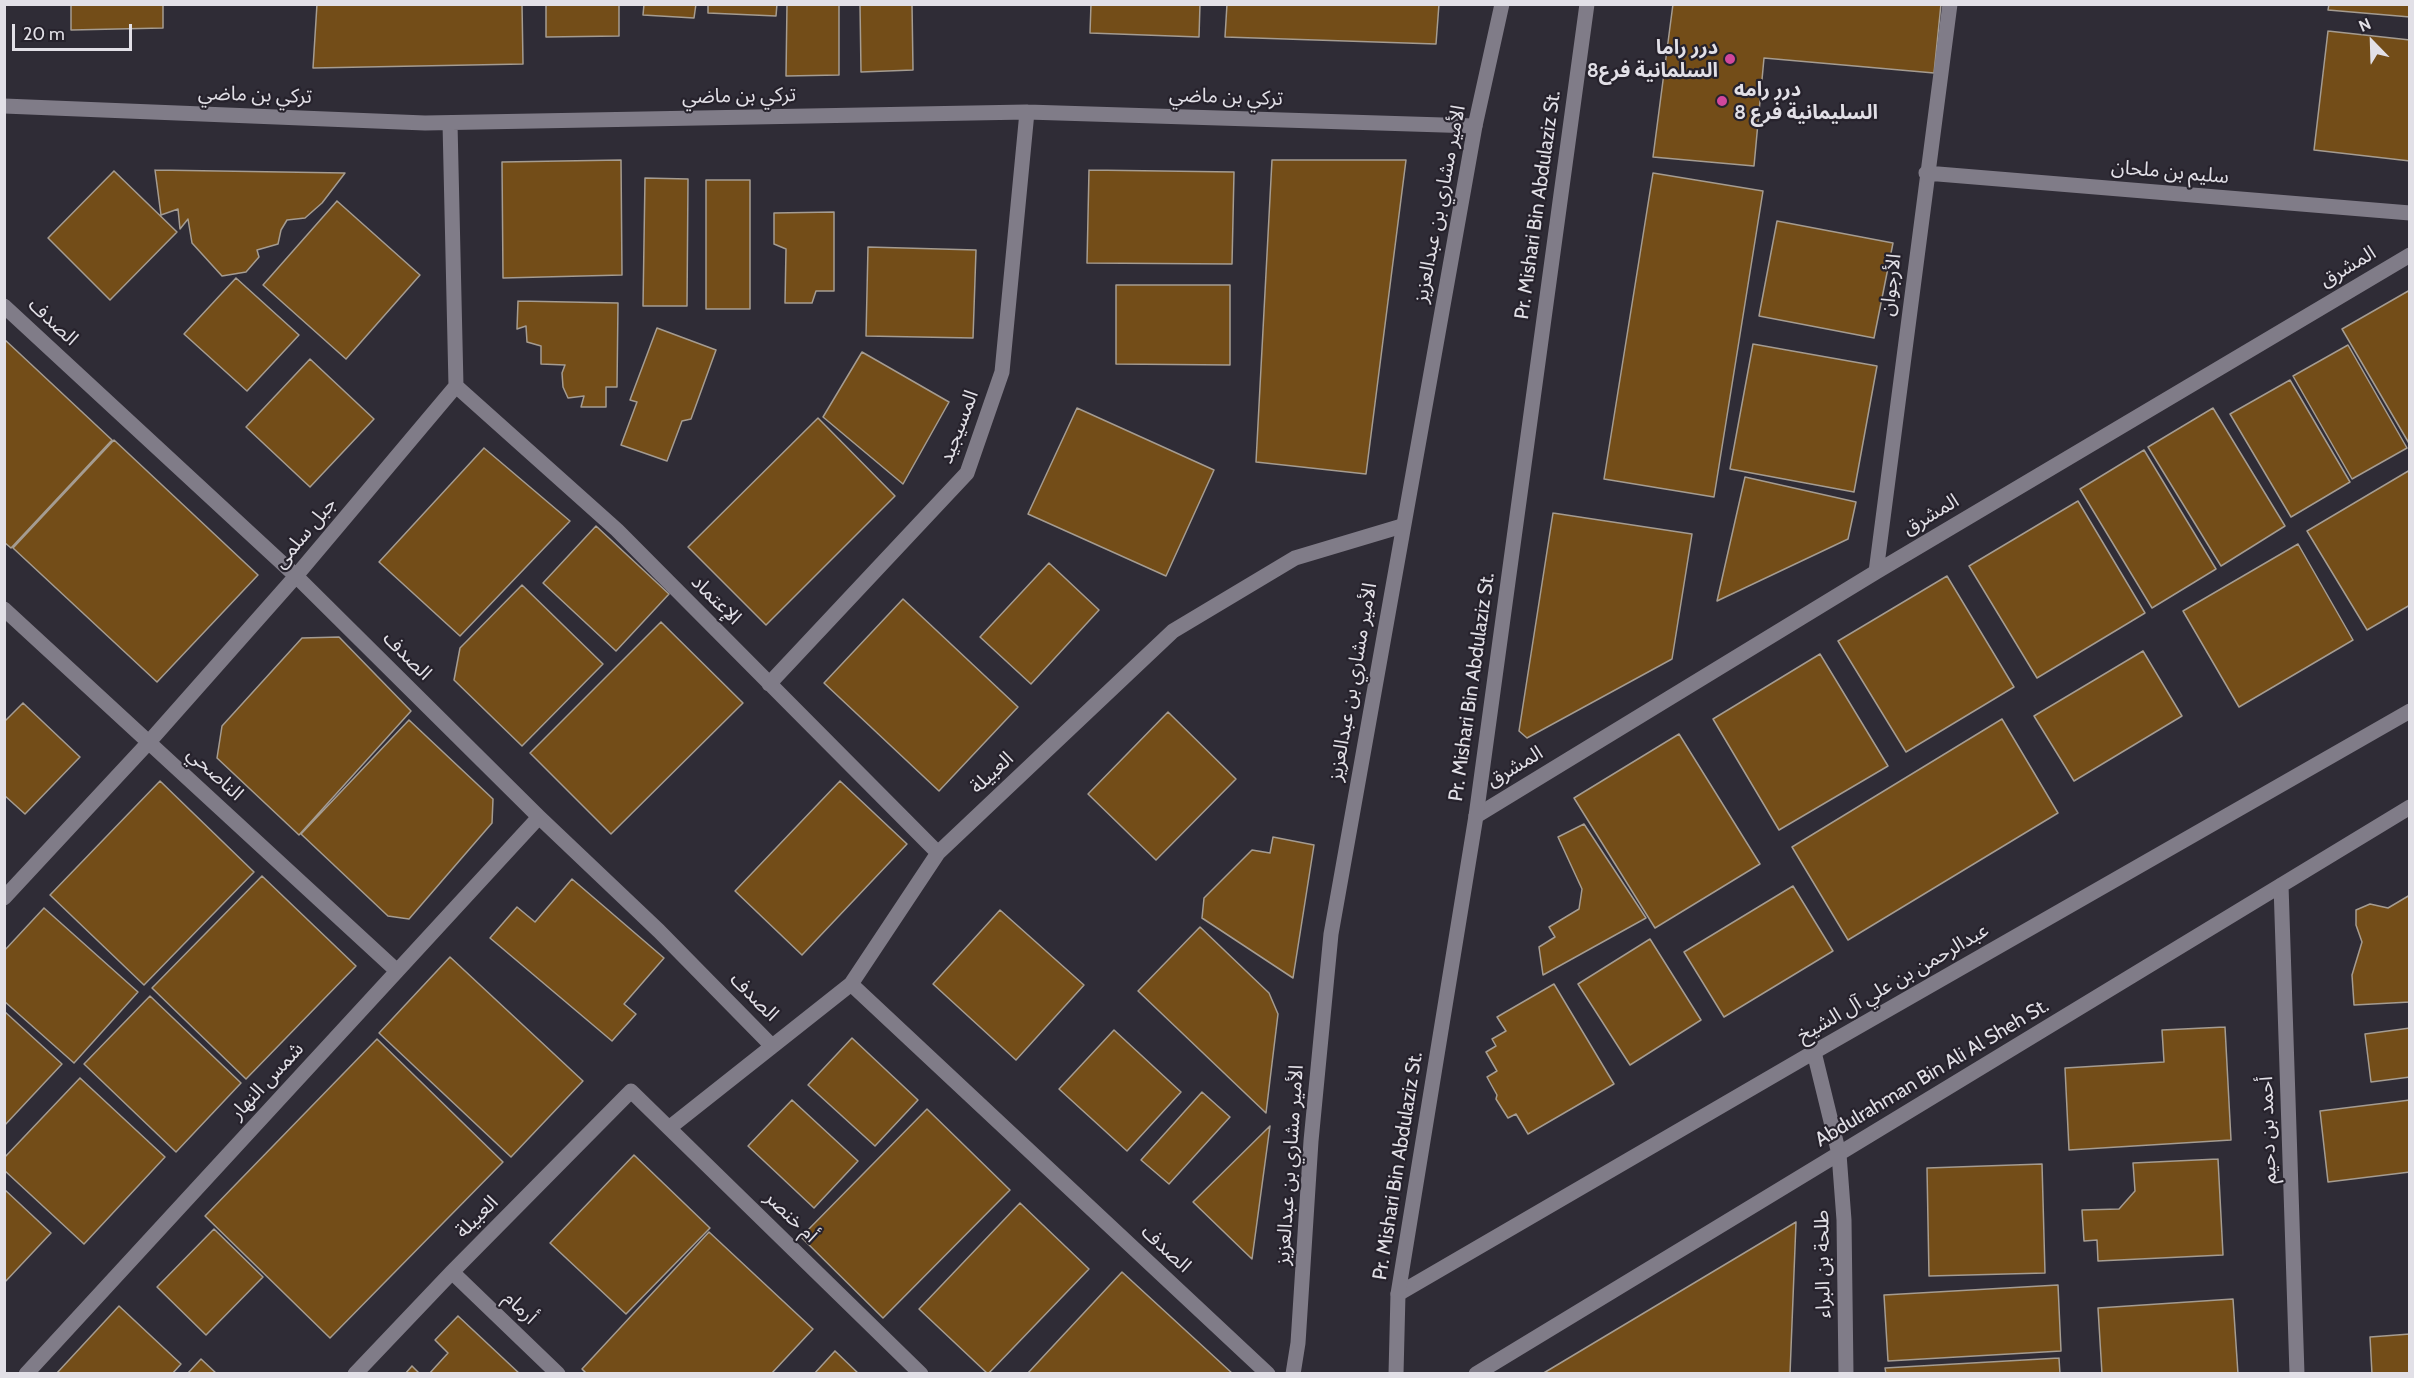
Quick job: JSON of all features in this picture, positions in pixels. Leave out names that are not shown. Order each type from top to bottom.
[{"type":"street","name":"الأمير مشاري بن عبدالعزيز","points":[[1293,1374],[1298,1343],[1311,1141],[1331,934],[1475,126],[1502,4]]},
{"type":"street","name":"Pr. Mishari Bin Abdulaziz St.","points":[[1396,1374],[1398,1294],[1476,816],[1587,4]]},
{"type":"street","name":"الأرجوان","points":[[1876,572],[1926,173],[1950,4]]},
{"type":"street","name":"تركي بن ماضي","points":[[4,106],[450,123],[1027,112],[1475,126]]},
{"type":"street","name":"المسيجيد","points":[[769,684],[966,473],[1002,372],[1027,112]]},
{"type":"street","points":[[450,123],[456,386]]},
{"type":"street","name":"سليم بن ملحان","points":[[1926,173],[2409,213]]},
{"type":"street","name":"المشرق","points":[[1476,816],[1876,572],[2409,255]]},
{"type":"street","name":"الصدف","points":[[4,306],[296,576],[539,817],[659,931],[771,1045]]},
{"type":"street","name":"الإعتماد","points":[[456,386],[617,531],[938,853]]},
{"type":"street","name":"جبل سلمى","points":[[4,898],[149,742],[296,576],[456,386]]},
{"type":"street","name":"العبيلة","points":[[669,1128],[771,1045],[851,984],[938,853],[1173,631],[1295,558],[1402,526]]},
{"type":"street","name":"الناصحي","points":[[4,609],[397,971]]},
{"type":"street","name":"عبدالرحمن بن علي آل الشيخ","points":[[1398,1294],[1814,1052],[2409,711]]},
{"type":"street","name":"Abdulrahman Bin Ali Al Sheh St.","points":[[1476,1374],[2409,807]]},
{"type":"street","name":"شمس النهار","points":[[26,1374],[539,817]]},
{"type":"street","name":"أحمد بن دحيم","points":[[2281,885],[2297,1374]]},
{"type":"street","name":"الصدف","points":[[851,984],[1268,1374]]},
{"type":"street","name":"طلحة بن البراء","points":[[1814,1052],[1839,1154],[1844,1220],[1846,1374]]},
{"type":"street","name":"العبيلة","points":[[356,1374],[452,1272],[631,1091]]},
{"type":"street","name":"أم خنصر","points":[[631,1091],[921,1374]]},
{"type":"street","name":"أرمام","points":[[452,1272],[558,1374]]},
{"type":"building","points":[[71,4],[163,4],[163,28],[71,30]]},
{"type":"building","points":[[317,4],[522,4],[523,64],[313,68]]},
{"type":"building","points":[[546,4],[619,4],[619,36],[546,37]]},
{"type":"building","points":[[644,4],[696,4],[694,18],[643,15]]},
{"type":"building","points":[[708,4],[777,4],[776,16],[708,13]]},
{"type":"building","points":[[787,4],[839,4],[839,75],[786,76]]},
{"type":"building","points":[[860,4],[912,4],[913,70],[861,72]]},
{"type":"building","points":[[1091,4],[1200,4],[1199,37],[1090,33]]},
{"type":"building","points":[[1227,4],[1439,4],[1436,44],[1225,37]]},
{"type":"building","points":[[1673,4],[1941,4],[1934,73],[1764,58],[1754,166],[1653,157]]},
{"type":"building","points":[[2329,4],[2410,4],[2410,17],[2328,10]]},
{"type":"building","points":[[2328,31],[2410,40],[2410,161],[2314,150]]},
{"type":"building","points":[[621,160],[622,275],[503,278],[502,162]]},
{"type":"building","points":[[1272,160],[1406,160],[1366,474],[1256,462]]},
{"type":"building","points":[[155,170],[345,173],[322,203],[305,218],[287,220],[281,230],[278,244],[257,250],[259,257],[246,272],[222,276],[192,243],[188,219],[180,229],[178,209],[161,215]]},
{"type":"building","points":[[1089,170],[1234,172],[1232,264],[1087,263]]},
{"type":"building","points":[[114,171],[177,232],[110,300],[48,238]]},
{"type":"building","points":[[1653,173],[1763,191],[1714,497],[1604,479]]},
{"type":"building","points":[[645,178],[688,179],[687,306],[643,306]]},
{"type":"building","points":[[706,180],[750,180],[750,309],[706,309]]},
{"type":"building","points":[[337,201],[420,275],[346,359],[263,285]]},
{"type":"building","points":[[834,212],[834,291],[816,291],[812,303],[785,303],[786,249],[774,244],[774,213]]},
{"type":"building","points":[[1777,221],[1893,243],[1874,338],[1759,316]]},
{"type":"building","points":[[868,247],[976,250],[973,338],[866,336]]},
{"type":"building","points":[[236,278],[299,335],[247,391],[184,334]]},
{"type":"building","points":[[1116,285],[1230,285],[1230,365],[1116,364]]},
{"type":"building","points":[[2410,290],[2410,445],[2342,329]]},
{"type":"building","points":[[518,301],[618,303],[617,387],[606,387],[606,407],[581,407],[584,396],[568,398],[563,387],[562,373],[565,365],[541,364],[541,346],[527,342],[526,326],[517,329]]},
{"type":"building","points":[[657,328],[716,350],[691,419],[682,421],[667,461],[621,445],[637,402],[630,400]]},
{"type":"building","points":[[4,339],[112,440],[11,548],[4,542]]},
{"type":"building","points":[[1753,344],[1877,366],[1854,492],[1730,469]]},
{"type":"building","points":[[2348,345],[2407,448],[2352,479],[2293,376]]},
{"type":"building","points":[[862,352],[949,402],[903,484],[823,417]]},
{"type":"building","points":[[310,359],[374,419],[310,487],[246,427]]},
{"type":"building","points":[[2290,380],[2350,482],[2291,517],[2230,414]]},
{"type":"building","points":[[1077,408],[1214,470],[1166,576],[1028,514]]},
{"type":"building","points":[[2213,408],[2285,526],[2221,566],[2148,447]]},
{"type":"building","points":[[818,418],[895,496],[766,625],[688,547]]},
{"type":"building","points":[[114,440],[258,575],[157,682],[13,548]]},
{"type":"building","points":[[484,448],[570,521],[460,636],[379,562]]},
{"type":"building","points":[[2144,450],[2216,569],[2152,608],[2080,489]]},
{"type":"building","points":[[2410,470],[2410,605],[2367,630],[2307,531]]},
{"type":"building","points":[[1745,477],[1856,502],[1848,539],[1717,601]]},
{"type":"building","points":[[2078,501],[2145,613],[2037,678],[1969,566]]},
{"type":"building","points":[[1553,513],[1692,534],[1672,659],[1527,738],[1519,731]]},
{"type":"building","points":[[596,526],[669,594],[616,651],[543,583]]},
{"type":"building","points":[[2298,544],[2353,640],[2239,707],[2183,611]]},
{"type":"building","points":[[1049,563],[1099,610],[1031,684],[980,637]]},
{"type":"building","points":[[1947,576],[2014,687],[1906,752],[1838,641]]},
{"type":"building","points":[[522,585],[603,664],[522,746],[454,680],[460,648]]},
{"type":"building","points":[[903,599],[1018,707],[939,791],[824,683]]},
{"type":"building","points":[[661,622],[743,703],[611,834],[530,753]]},
{"type":"building","points":[[339,637],[411,711],[299,835],[217,758],[222,726],[302,638]]},
{"type":"building","points":[[2143,651],[2182,716],[2074,781],[2034,716]]},
{"type":"building","points":[[1820,654],[1888,766],[1779,830],[1713,719]]},
{"type":"building","points":[[23,703],[80,757],[25,814],[4,795],[4,722]]},
{"type":"building","points":[[1168,712],[1236,779],[1156,860],[1088,794]]},
{"type":"building","points":[[2002,719],[2058,813],[1848,940],[1792,847]]},
{"type":"building","points":[[409,720],[493,799],[492,823],[409,919],[388,916],[301,834]]},
{"type":"building","points":[[1679,734],[1760,864],[1655,928],[1574,798]]},
{"type":"building","points":[[160,781],[254,872],[144,985],[50,895]]},
{"type":"building","points":[[840,781],[907,844],[802,955],[735,891]]},
{"type":"building","points":[[1584,824],[1646,918],[1543,975],[1539,947],[1555,937],[1549,927],[1579,909],[1582,889],[1558,837]]},
{"type":"building","points":[[1273,837],[1314,845],[1293,978],[1202,918],[1204,898],[1252,850],[1270,853]]},
{"type":"building","points":[[262,876],[356,966],[246,1079],[152,988]]},
{"type":"building","points":[[572,879],[664,958],[624,1004],[636,1014],[612,1041],[490,938],[517,907],[535,922]]},
{"type":"building","points":[[1793,886],[1833,951],[1724,1017],[1684,952]]},
{"type":"building","points":[[2410,895],[2410,1002],[2354,1005],[2352,975],[2362,942],[2356,925],[2356,910],[2370,904],[2388,908]]},
{"type":"building","points":[[44,908],[138,992],[74,1063],[4,1001],[4,951]]},
{"type":"building","points":[[1000,910],[1084,985],[1016,1060],[933,984]]},
{"type":"building","points":[[1200,927],[1269,993],[1278,1014],[1266,1113],[1138,991]]},
{"type":"building","points":[[1650,939],[1701,1020],[1630,1065],[1578,984]]},
{"type":"building","points":[[450,957],[583,1081],[511,1157],[379,1033]]},
{"type":"building","points":[[1554,984],[1614,1084],[1528,1134],[1516,1114],[1508,1118],[1496,1099],[1497,1095],[1487,1077],[1497,1071],[1486,1052],[1496,1046],[1492,1039],[1506,1031],[1497,1017]]},
{"type":"building","points":[[150,996],[241,1083],[176,1152],[84,1064]]},
{"type":"building","points":[[4,1011],[62,1064],[4,1126]]},
{"type":"building","points":[[2225,1027],[2231,1140],[2069,1150],[2065,1068],[2164,1062],[2162,1030]]},
{"type":"building","points":[[2410,1028],[2410,1077],[2371,1082],[2365,1034]]},
{"type":"building","points":[[1114,1030],[1181,1092],[1127,1151],[1059,1089]]},
{"type":"building","points":[[852,1038],[918,1100],[875,1146],[808,1085]]},
{"type":"building","points":[[377,1039],[503,1162],[330,1338],[205,1216]]},
{"type":"building","points":[[80,1078],[165,1157],[84,1244],[4,1170],[4,1158]]},
{"type":"building","points":[[1202,1092],[1230,1117],[1169,1184],[1141,1160]]},
{"type":"building","points":[[792,1100],[858,1161],[814,1208],[748,1146]]},
{"type":"building","points":[[2410,1100],[2410,1172],[2328,1182],[2320,1111]]},
{"type":"building","points":[[927,1109],[1010,1190],[883,1318],[801,1237]]},
{"type":"building","points":[[1270,1126],[1252,1259],[1193,1202]]},
{"type":"building","points":[[634,1155],[710,1228],[626,1314],[550,1243]]},
{"type":"building","points":[[2218,1159],[2223,1255],[2098,1261],[2097,1240],[2084,1241],[2082,1210],[2119,1209],[2135,1191],[2133,1163]]},
{"type":"building","points":[[2042,1164],[2045,1273],[1929,1276],[1927,1168]]},
{"type":"building","points":[[4,1189],[51,1233],[4,1283]]},
{"type":"building","points":[[1020,1203],[1089,1269],[988,1374],[919,1309]]},
{"type":"building","points":[[1796,1222],[1790,1374],[1542,1374]]},
{"type":"building","points":[[214,1229],[263,1277],[206,1335],[157,1287]]},
{"type":"building","points":[[709,1232],[813,1329],[771,1374],[587,1374],[582,1369]]},
{"type":"building","points":[[1122,1272],[1233,1374],[1027,1374]]},
{"type":"building","points":[[2058,1285],[2061,1351],[1888,1361],[1884,1295]]},
{"type":"building","points":[[2233,1299],[2238,1374],[2102,1374],[2098,1308]]},
{"type":"building","points":[[119,1306],[181,1364],[172,1374],[56,1374]]},
{"type":"building","points":[[458,1316],[520,1374],[429,1374],[448,1353],[435,1340]]},
{"type":"building","points":[[2410,1334],[2410,1374],[2372,1374],[2370,1337]]},
{"type":"building","points":[[835,1351],[859,1374],[814,1374]]},
{"type":"building","points":[[2059,1358],[2060,1374],[1886,1374],[1885,1368]]},
{"type":"building","points":[[201,1359],[217,1374],[187,1374]]},
{"type":"building","points":[[412,1366],[420,1374],[405,1374]]},
{"type":"place","name":"درر راما السلمانية فرع8","points":[[1730,59]]},
{"type":"place","name":"درر رامه السليمانية فرع 8","points":[[1722,101]]}]
